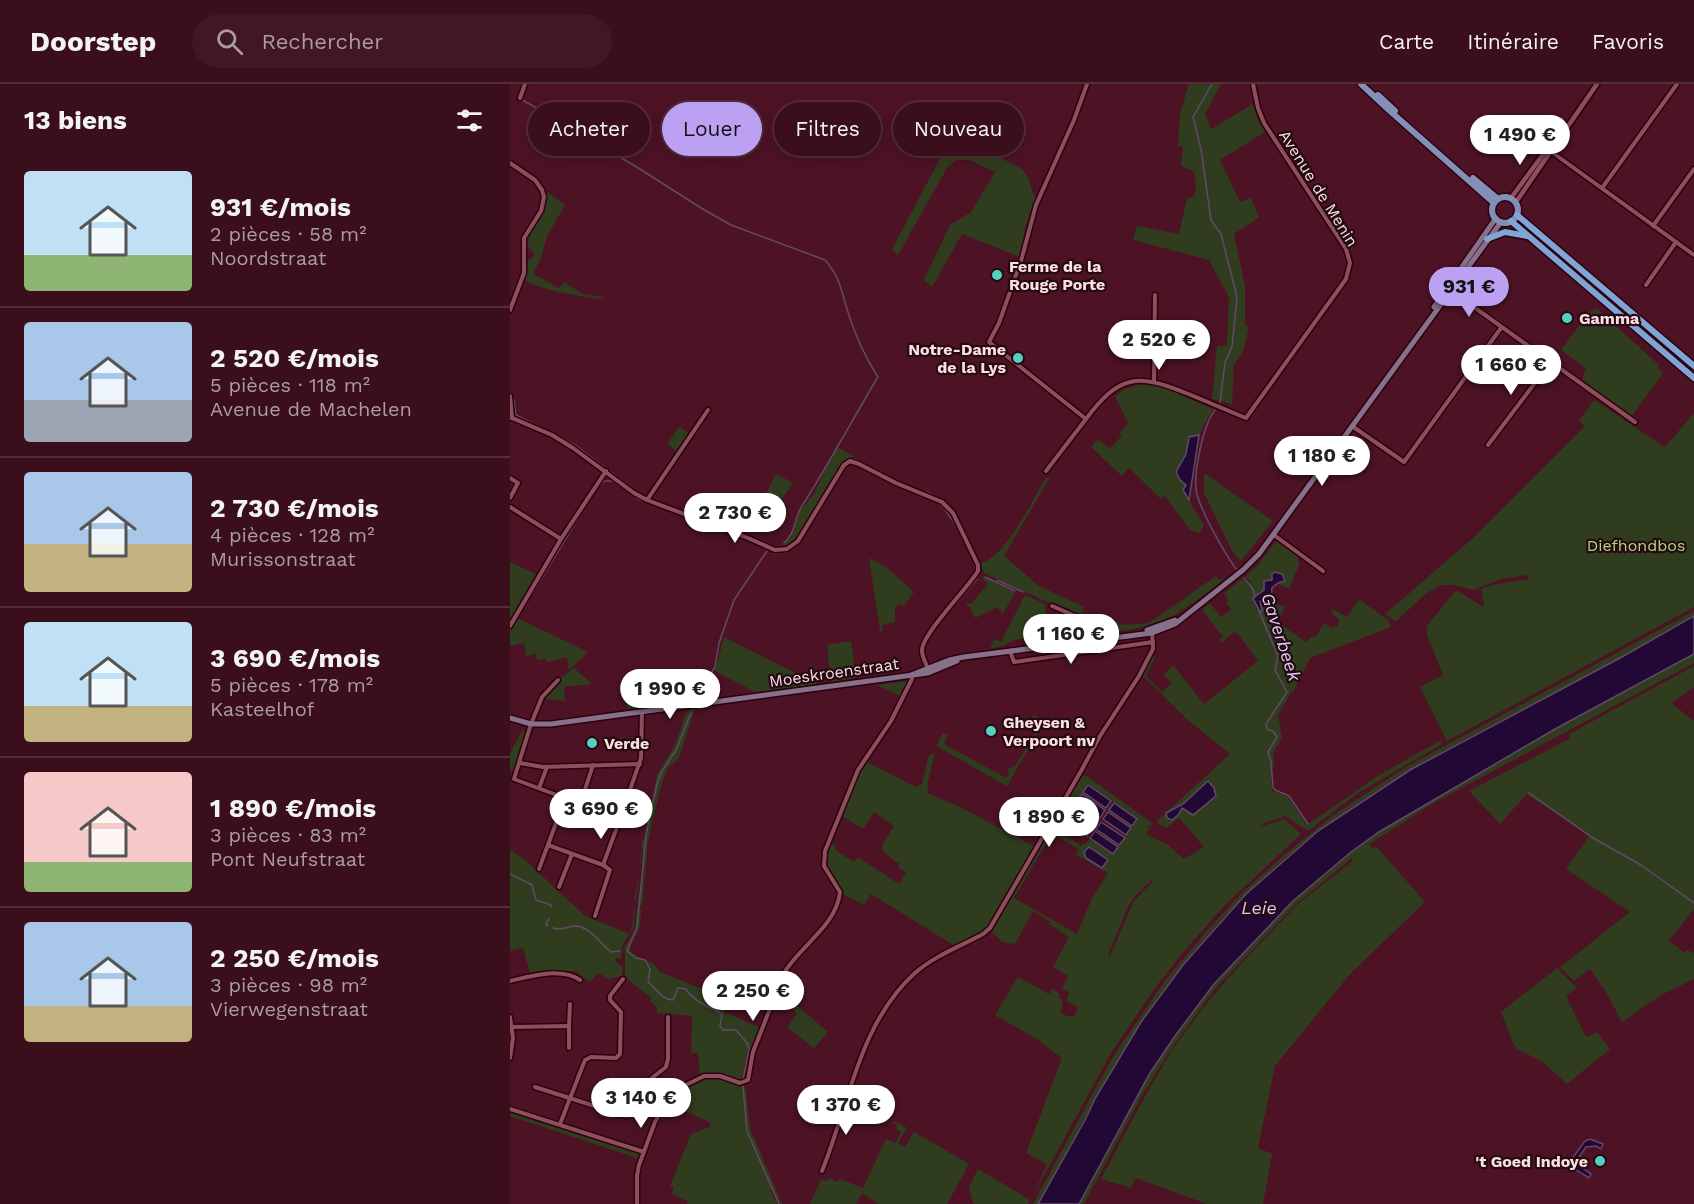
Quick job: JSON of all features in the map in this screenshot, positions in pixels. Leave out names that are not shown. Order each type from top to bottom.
[{"type":"highway","points":[[1517,215],[1694,366]]},
{"type":"highway","points":[[1511,221],[1694,378]]},
{"type":"highway","points":[[1487,239],[1504,232],[1528,236]]},
{"type":"main road","points":[[1361,84],[1496,201]]},
{"type":"main road","points":[[1367,84],[1496,201]]},
{"type":"main road","points":[[1504,197],[1513,200],[1518,208],[1517,215],[1511,221],[1498,220],[1492,211],[1496,201],[1504,197]]},
{"type":"main road","name":"Moeskroenstraat","points":[[1449,289],[1487,239],[1498,220]]},
{"type":"main road","name":"Moeskroenstraat","points":[[510,718],[531,725],[642,712],[912,675],[964,657],[1152,631],[1187,613],[1249,565],[1352,426],[1498,220]]},
{"type":"street","points":[[520,98],[525,84]]},
{"type":"street","points":[[1086,419],[989,342],[999,323],[1018,269],[1032,217],[1087,84]]},
{"type":"street","name":"Avenue de Menin","points":[[1154,381],[1246,418],[1344,282],[1350,263],[1344,245],[1263,120],[1253,84]]},
{"type":"street","points":[[1513,200],[1597,84]]},
{"type":"street","points":[[1602,188],[1677,84]]},
{"type":"street","points":[[1548,150],[1694,255]]},
{"type":"street","points":[[510,163],[518,166],[535,180],[544,197],[541,211],[524,238],[524,273],[510,310]]},
{"type":"street","points":[[1653,226],[1694,169]]},
{"type":"street","points":[[1646,285],[1676,242]]},
{"type":"street","points":[[1449,289],[1635,422]]},
{"type":"street","points":[[1046,471],[1103,398],[1117,387],[1135,381],[1154,381],[1155,295]]},
{"type":"street","points":[[1352,426],[1404,462],[1501,328]]},
{"type":"street","points":[[1488,446],[1550,363]]},
{"type":"street","points":[[510,396],[511,418],[552,435],[634,493],[778,551],[787,549],[798,541],[844,465],[850,461],[938,500],[953,513],[979,569],[923,645],[922,652],[928,671]]},
{"type":"street","points":[[647,500],[708,410]]},
{"type":"street","points":[[510,626],[561,539],[606,471]]},
{"type":"street","points":[[510,478],[518,483],[510,498]]},
{"type":"street","points":[[510,507],[561,539]]},
{"type":"street","points":[[1274,534],[1323,571]]},
{"type":"street","points":[[1052,606],[1099,626],[1100,639]]},
{"type":"street","points":[[822,1171],[868,1040],[880,1017],[915,972],[990,928],[1100,736],[1139,676],[1153,649],[1152,631]]},
{"type":"street","name":"Moeskroenstraat","points":[[1010,651],[1014,662],[1153,642]]},
{"type":"street","points":[[637,1204],[637,1176],[658,1114],[667,1101],[684,1086],[704,1076],[711,1075],[743,1083],[748,1080],[753,1052],[783,972],[822,928],[837,905],[840,892],[824,866],[825,851],[858,770],[901,704],[912,675]]},
{"type":"street","points":[[558,680],[542,697],[514,780],[618,818]]},
{"type":"street","points":[[603,865],[618,818],[622,813],[640,764],[642,712]]},
{"type":"street","points":[[520,763],[547,767],[640,764]]},
{"type":"street","points":[[580,805],[593,765]]},
{"type":"street","points":[[539,789],[547,767]]},
{"type":"street","points":[[539,869],[565,799]]},
{"type":"street","points":[[548,845],[608,868],[610,873],[594,916]]},
{"type":"street","points":[[559,887],[572,854]]},
{"type":"street","points":[[510,981],[541,974],[569,974],[580,980]]},
{"type":"street","points":[[560,1124],[585,1060],[591,1057],[616,1058],[620,1054],[621,1012],[610,1000],[610,996],[623,979]]},
{"type":"street","points":[[569,1048],[570,1005]]},
{"type":"street","points":[[510,1017],[513,1027],[510,1058]]},
{"type":"street","points":[[535,1087],[626,1116],[634,1092],[666,1067],[668,1017]]},
{"type":"street","points":[[513,1027],[569,1026]]},
{"type":"street","points":[[510,1109],[644,1152]]},
{"type":"green space","points":[[1189,84],[1221,84],[1205,114],[1211,129],[1253,104],[1265,132],[1220,160],[1240,202],[1251,198],[1259,217],[1234,234],[1245,286],[1245,324],[1249,327],[1243,352],[1234,364],[1232,404],[1212,399],[1217,346],[1227,346],[1229,297],[1209,260],[1133,240],[1137,226],[1179,234],[1187,198],[1194,197],[1196,187],[1194,171],[1181,166],[1183,147],[1178,146],[1180,113]]},
{"type":"green space","points":[[941,156],[997,156],[1019,167],[1027,175],[1034,196],[1038,196],[1025,228],[1020,257],[962,234],[932,287],[924,280],[950,225],[971,212],[995,172],[969,160],[956,160],[947,168],[898,255],[892,249]]},
{"type":"green space","points":[[547,192],[565,205],[547,236],[542,255],[533,274],[559,288],[564,282],[583,294],[603,297],[603,299],[550,290],[525,280],[528,263],[525,258],[529,260],[535,255],[526,243],[545,204]]},
{"type":"green space","points":[[1597,309],[1659,365],[1657,368],[1663,373],[1632,416],[1582,380],[1586,368],[1561,350],[1591,310]]},
{"type":"green space","points":[[1141,384],[1158,385],[1213,409],[1199,435],[1189,437],[1186,454],[1177,471],[1186,485],[1183,490],[1204,526],[1199,533],[1190,530],[1165,496],[1161,499],[1129,468],[1122,476],[1091,447],[1098,439],[1110,449],[1122,435],[1120,433],[1128,423],[1115,396],[1125,389]]},
{"type":"green space","name":"Diefhondbos","points":[[1594,400],[1665,447],[1694,413],[1694,607],[1447,741],[1420,687],[1443,675],[1427,635],[1427,626],[1456,590],[1482,606],[1484,604],[1481,589],[1528,579],[1528,575],[1502,579],[1474,590],[1454,585],[1441,585],[1427,593],[1397,620],[1385,614],[1472,539],[1585,426],[1579,421]]},
{"type":"green space","points":[[679,427],[689,433],[676,451],[667,444]]},
{"type":"green space","points":[[836,446],[856,458],[852,457],[842,464],[799,536],[790,544],[778,548],[791,537],[800,511],[814,494]]},
{"type":"green space","points":[[1204,473],[1273,521],[1241,561],[1232,551],[1204,493]]},
{"type":"green space","points":[[776,474],[793,483],[779,503],[765,495]]},
{"type":"green space","points":[[1046,477],[1049,479],[1004,556],[1039,586],[1084,607],[1080,617],[984,573],[980,563],[999,551],[1018,527]]},
{"type":"green space","points":[[1276,541],[1297,554],[1299,565],[1289,589],[1278,583],[1284,582],[1273,577],[1271,581],[1263,583],[1264,590],[1254,596],[1254,601],[1257,609],[1262,611],[1260,601],[1262,599],[1273,600],[1277,605],[1285,606],[1277,622],[1306,642],[1312,636],[1316,637],[1324,623],[1332,628],[1338,626],[1339,619],[1331,613],[1333,609],[1347,617],[1359,599],[1389,621],[1391,627],[1310,658],[1293,692],[1278,715],[1282,738],[1273,753],[1272,791],[1288,797],[1307,825],[1376,777],[1441,740],[1442,744],[1358,793],[1308,831],[1285,816],[1262,824],[1263,826],[1284,819],[1301,834],[1224,906],[1155,988],[1111,1053],[1034,1194],[1047,1164],[1026,1153],[1062,1058],[1035,1038],[995,1015],[1018,977],[1049,994],[1052,989],[1060,994],[1058,997],[1063,1005],[1060,1012],[1074,1017],[1078,1007],[1066,1001],[1069,992],[1062,988],[1068,976],[1053,967],[1069,937],[1033,911],[1015,944],[1002,942],[992,932],[993,929],[1082,776],[1087,776],[1153,824],[1151,827],[1148,825],[1146,831],[1148,827],[1150,828],[1146,834],[1168,845],[1184,859],[1204,847],[1179,818],[1166,828],[1156,822],[1230,754],[1189,721],[1143,676],[1153,654],[1155,657],[1146,676],[1162,692],[1171,683],[1164,675],[1173,665],[1204,704],[1258,661],[1238,634],[1234,632],[1221,643],[1219,640],[1223,637],[1202,610],[1210,603],[1221,617],[1231,610],[1224,593],[1242,579],[1249,585],[1251,583],[1245,576],[1257,566]],"holes":[[[1088,784],[1138,819],[1113,855],[1090,839],[1081,846],[1056,829]],[[1054,835],[1079,849],[1075,854],[1108,873],[1092,898],[1077,934],[1014,898],[1048,840],[1051,841]],[[1153,879],[1134,901],[1110,956],[1108,955],[1128,907],[1136,895]]]},
{"type":"green space","points":[[869,558],[886,567],[914,592],[904,606],[899,604],[895,608],[895,622],[882,625],[883,631],[880,631]]},
{"type":"green space","points":[[510,562],[536,574],[510,623]]},
{"type":"green space","points":[[981,576],[1015,592],[1003,614],[998,607],[975,618],[970,607],[966,605],[971,604],[988,584]]},
{"type":"green space","points":[[1216,576],[1219,580],[1222,578],[1223,580],[1168,618],[1141,627],[1101,633],[1100,626],[1104,616],[1123,625],[1149,623]]},
{"type":"green space","points":[[1025,595],[1045,604],[1048,632],[1066,629],[1064,612],[1082,620],[1077,628],[1092,635],[1062,633],[1014,640],[990,649],[994,639],[1001,642]]},
{"type":"green space","points":[[1694,611],[1694,616],[1655,639],[1465,739],[1375,792],[1319,831],[1282,861],[1213,929],[1162,992],[1123,1051],[1038,1204],[1033,1204],[1112,1058],[1164,982],[1242,893],[1284,855],[1331,817],[1406,767]]},
{"type":"green space","points":[[517,618],[588,652],[569,670],[567,657],[547,662],[546,659],[537,660],[536,654],[526,656],[524,643],[510,646],[510,631]]},
{"type":"green space","points":[[724,637],[818,684],[755,692],[715,671]]},
{"type":"green space","points":[[851,641],[856,678],[831,682],[827,645]]},
{"type":"green space","points":[[1694,654],[1694,663],[1434,803],[1369,844],[1372,848],[1377,847],[1425,902],[1350,974],[1275,1066],[1258,1148],[1272,1154],[1263,1204],[1207,1204],[1136,1178],[1131,1188],[1101,1179],[1172,1050],[1210,999],[1299,903],[1353,861],[1352,858],[1295,905],[1214,990],[1174,1045],[1141,1097],[1084,1204],[1079,1204],[1150,1073],[1175,1036],[1214,984],[1293,901],[1351,852],[1379,832],[1555,729]]},
{"type":"green space","points":[[1694,666],[1694,687],[1671,703],[1694,721],[1694,909],[1669,941],[1685,953],[1687,950],[1694,953],[1694,979],[1661,995],[1622,1022],[1606,992],[1590,969],[1574,981],[1560,967],[1630,912],[1566,869],[1589,836],[1527,794],[1500,824],[1469,791],[1571,738],[1569,734]]},
{"type":"green space","points":[[574,668],[592,684],[564,687],[565,701],[543,699],[560,679]]},
{"type":"green space","points":[[632,678],[637,708],[627,709],[623,679]]},
{"type":"green space","points":[[907,681],[902,697],[877,685]]},
{"type":"green space","points":[[695,709],[679,758],[668,768],[662,782],[648,841],[642,907],[637,904],[643,871],[643,847],[640,869],[642,840],[644,840],[657,775],[676,743],[687,710]]},
{"type":"green space","points":[[1034,715],[1038,717],[1037,732],[1007,786],[936,746],[943,733],[948,735],[944,744],[1006,778],[1009,774],[1008,769],[1015,766],[1035,733],[1033,731],[1035,722],[1032,718]]},
{"type":"green space","points":[[522,731],[526,731],[514,772],[510,770],[510,753]]},
{"type":"green space","points":[[935,753],[927,793],[960,807],[1035,847],[987,928],[955,946],[871,894],[864,905],[842,894],[826,861],[831,843],[836,846],[835,850],[854,862],[858,857],[899,884],[906,872],[898,868],[900,864],[887,855],[883,847],[894,826],[874,812],[863,829],[842,816],[865,761],[916,787],[922,784],[929,755]]},
{"type":"green space","points":[[510,850],[524,859],[584,915],[629,934],[635,903],[634,927],[622,946],[621,959],[616,958],[615,961],[622,966],[622,976],[609,979],[598,973],[590,982],[575,971],[530,973],[523,948],[510,951]]},
{"type":"green space","points":[[640,871],[636,900],[634,900]]},
{"type":"green space","points":[[639,908],[641,909],[640,927],[630,951],[654,964],[660,972],[729,1000],[724,1012],[759,1027],[747,1079],[744,1081],[751,1047],[748,1047],[741,1081],[746,1090],[750,1128],[782,1204],[773,1189],[770,1190],[777,1204],[687,1204],[688,1202],[672,1194],[674,1187],[670,1186],[691,1134],[710,1127],[711,1123],[668,1103],[700,1075],[698,1053],[691,1053],[692,1016],[657,1013],[657,1007],[650,1001],[652,999],[625,977],[625,946],[635,931]]},
{"type":"green space","points":[[1557,968],[1577,988],[1566,996],[1586,1037],[1597,1032],[1610,1049],[1567,1084],[1543,1062],[1517,1049],[1501,1012]]},
{"type":"green space","points":[[793,1002],[828,1032],[814,1048],[787,1027],[797,1014],[789,1006]]},
{"type":"green space","points":[[510,1111],[641,1153],[640,1159],[510,1116]]},
{"type":"green space","points":[[894,1121],[907,1128],[898,1143],[905,1147],[914,1132],[969,1164],[947,1204],[878,1204],[862,1193],[856,1204],[810,1204],[821,1179],[827,1181],[829,1178],[838,1182],[840,1179],[863,1188],[886,1139],[896,1143],[901,1132],[896,1129],[897,1125],[893,1123]]},
{"type":"green space","points":[[978,1169],[1030,1201],[1028,1204],[975,1204],[972,1201],[969,1187]]},
{"type":"water","points":[[1199,435],[1189,500],[1183,490],[1186,485],[1176,472],[1186,454],[1189,437]]},
{"type":"water","points":[[1275,572],[1282,574],[1285,581],[1272,588],[1271,600],[1260,601],[1262,611],[1260,612],[1253,598],[1264,590],[1264,581],[1272,580],[1272,574]]},
{"type":"water","name":"Leie","points":[[1694,616],[1694,654],[1555,729],[1379,832],[1351,852],[1293,901],[1214,984],[1175,1036],[1150,1073],[1079,1204],[1038,1204],[1096,1097],[1141,1022],[1183,965],[1246,894],[1318,831],[1410,770]]},
{"type":"water","points":[[1208,781],[1214,788],[1216,796],[1193,815],[1182,808],[1172,820],[1167,818],[1166,813],[1183,804]]},
{"type":"water","points":[[1088,785],[1111,801],[1106,808],[1083,792]]},
{"type":"water","points":[[1082,794],[1105,810],[1100,818],[1076,801]]},
{"type":"water","points":[[1075,803],[1099,820],[1093,827],[1070,810]]},
{"type":"water","points":[[1114,803],[1137,819],[1132,826],[1109,810]]},
{"type":"water","points":[[1108,812],[1131,828],[1126,835],[1103,819]]},
{"type":"water","points":[[1069,813],[1092,829],[1087,836],[1064,820]]},
{"type":"water","points":[[1101,822],[1125,838],[1119,845],[1096,829]]},
{"type":"water","points":[[1095,831],[1118,847],[1113,854],[1090,838]]},
{"type":"water","points":[[1089,847],[1108,860],[1102,868],[1086,858],[1084,852]]},
{"type":"water","points":[[1590,1139],[1603,1144],[1601,1149],[1596,1146],[1586,1147],[1575,1163],[1591,1174],[1589,1178],[1568,1164],[1585,1141]]},
{"type":"waterway","points":[[1212,84],[1193,117],[1201,149],[1211,220],[1221,234],[1237,297],[1232,347],[1225,362],[1220,403]]},
{"type":"waterway","points":[[521,99],[731,225],[825,260],[834,273],[857,337],[878,377],[802,506],[791,535],[784,543]]},
{"type":"waterway","points":[[510,392],[516,415],[575,445],[632,488]]},
{"type":"waterway","points":[[1215,410],[1206,427],[1197,464],[1197,495],[1209,523],[1236,569]]},
{"type":"waterway","points":[[854,459],[892,479]]},
{"type":"waterway","points":[[812,523],[845,468]]},
{"type":"waterway","points":[[872,473],[916,493]]},
{"type":"waterway","points":[[532,594],[596,489],[604,481],[613,481],[638,499],[675,513]]},
{"type":"waterway","points":[[927,492],[946,504],[958,518],[975,555]]},
{"type":"waterway","points":[[937,502],[962,536],[972,557],[975,572]]},
{"type":"waterway","points":[[805,533],[809,527]]},
{"type":"waterway","points":[[773,553],[786,552],[799,542]]},
{"type":"waterway","points":[[695,699],[715,667],[719,643],[734,600],[767,551]]},
{"type":"waterway","points":[[985,577],[1015,591]]},
{"type":"waterway","name":"Gaverbeek","points":[[1244,578],[1253,589],[1255,597]]},
{"type":"waterway","points":[[958,601],[977,579]]},
{"type":"waterway","points":[[997,580],[1023,592]]},
{"type":"waterway","points":[[518,618],[528,600]]},
{"type":"waterway","name":"Gaverbeek","points":[[1259,611],[1278,656],[1275,670],[1287,692],[1266,724],[1267,729],[1274,732],[1277,737],[1268,752],[1273,787],[1289,796],[1308,824]]},
{"type":"waterway","points":[[691,713],[676,750],[661,773],[657,784],[646,835],[637,927],[627,951],[636,958],[645,960],[650,969],[648,982],[666,998],[673,1000],[678,988],[686,989],[707,1007],[722,1014],[720,1026],[723,1030],[736,1030],[748,1044],[743,1079]]},
{"type":"waterway","points":[[1529,793],[1593,838],[1641,865],[1694,903]]},
{"type":"waterway","points":[[510,874],[532,885],[536,900],[551,905],[551,907]]},
{"type":"waterway","points":[[548,926],[546,924],[549,918]]},
{"type":"waterway","points":[[553,928],[581,927],[611,952],[620,951]]},
{"type":"waterway","points":[[743,1086],[747,1131],[779,1204]]},
{"type":"place","name":"Ferme de la Rouge Porte","points":[[997,275]]},
{"type":"place","name":"Gamma","points":[[1567,318]]},
{"type":"place","name":"Notre-Dame de la Lys","points":[[1018,358]]},
{"type":"place","name":"Gheysen & Verpoort nv","points":[[991,731]]},
{"type":"place","name":"Verde","points":[[592,743]]},
{"type":"place","name":"'t Goed Indoye","points":[[1600,1161]]}]
